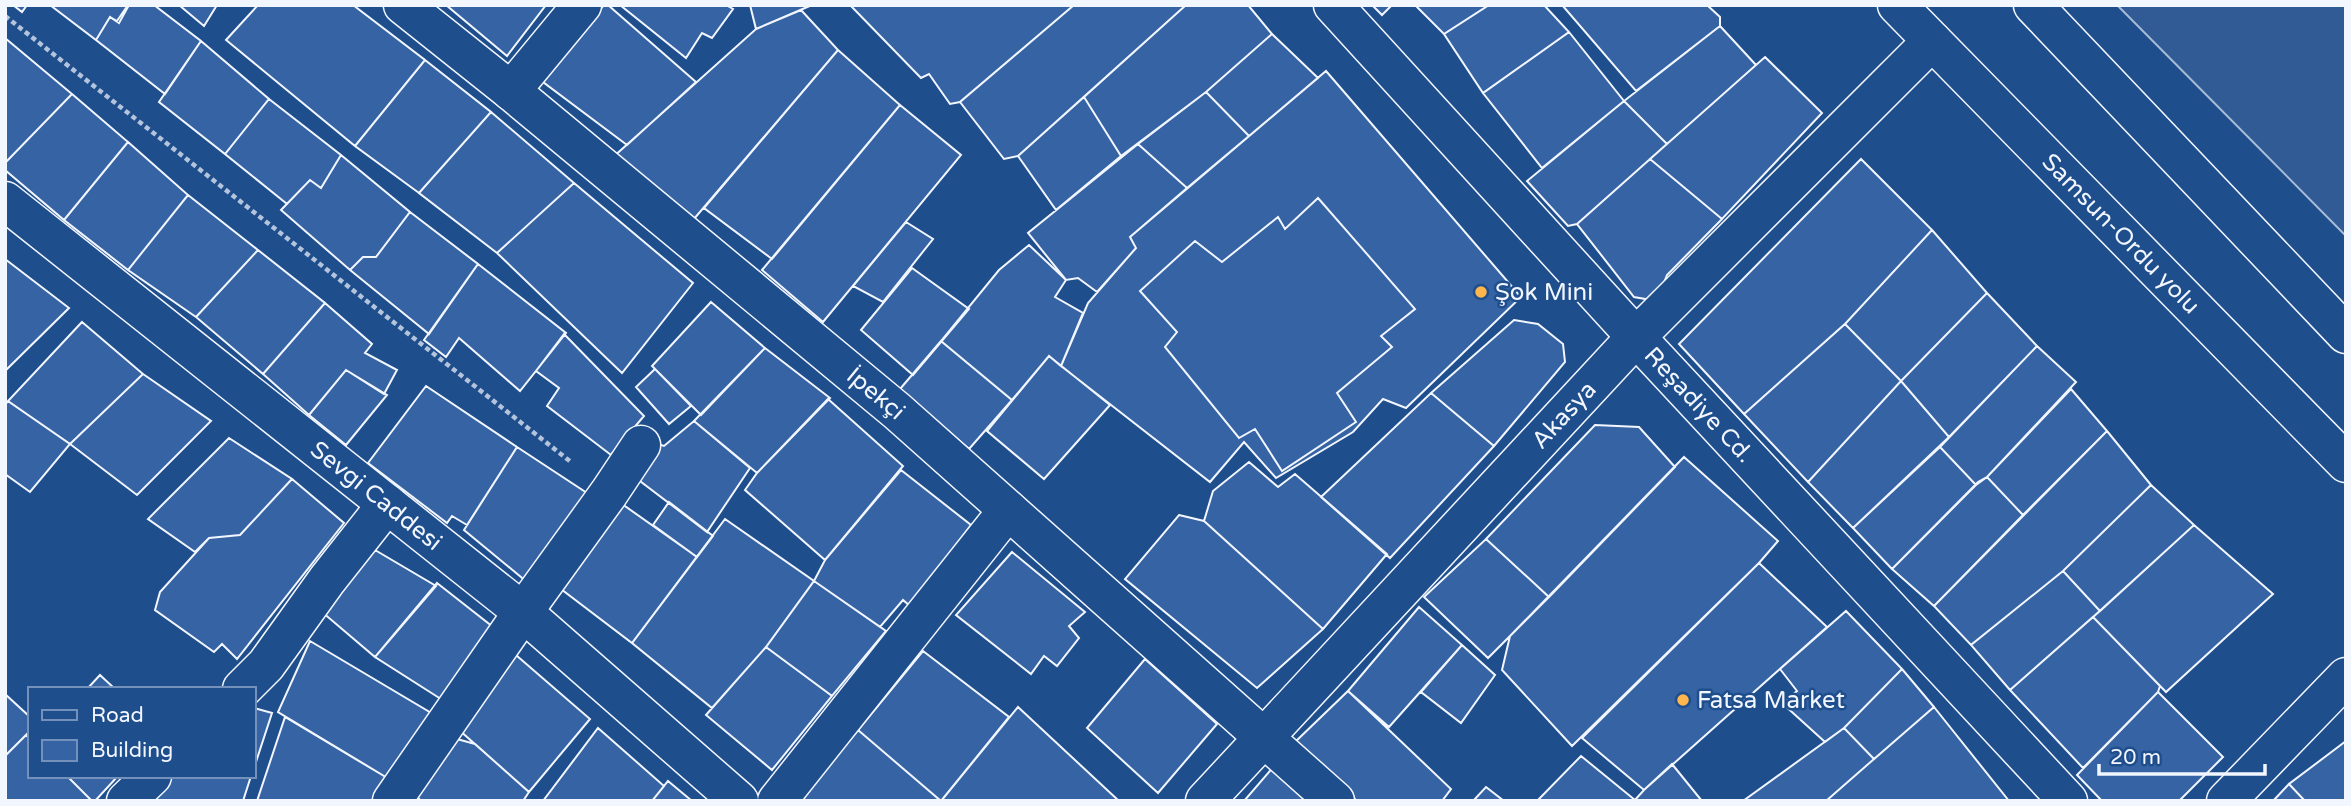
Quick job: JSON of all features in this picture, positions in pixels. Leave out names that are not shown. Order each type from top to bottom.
[{"type":"main road","name":"İpekçi","points":[[403,5],[511,91],[897,411],[1335,801]]},
{"type":"main road","points":[[511,91],[582,5]]},
{"type":"main road","name":"Reşadiye Cd.","points":[[1333,5],[1636,337],[2068,801]]},
{"type":"main road","name":"Samsun-Ordu yolu","points":[[1897,5],[2346,463]]},
{"type":"main road","points":[[2033,5],[2346,334]]},
{"type":"main road","name":"Akasya","points":[[1205,801],[1636,337],[1932,41]]},
{"type":"main road","name":"Sevgi Caddesi","points":[[5,201],[523,612],[738,801]]},
{"type":"main road","points":[[391,801],[641,445]]},
{"type":"main road","points":[[244,687],[266,665],[327,579],[387,505]]},
{"type":"main road","points":[[778,801],[1008,510]]},
{"type":"main road","points":[[2226,801],[2346,677]]},
{"type":"main road","points":[[126,801],[150,778]]},
{"type":"path","points":[[5,16],[609,493]]},
{"type":"shaded area","points":[[2117,5],[2346,5],[2346,236],[2255,144]]},
{"type":"building","points":[[13,5],[27,5],[22,12]]},
{"type":"building","points":[[50,5],[129,5],[119,23],[110,17],[96,40]]},
{"type":"building","points":[[128,5],[154,5],[201,41],[165,94],[96,40],[110,17],[117,21]]},
{"type":"building","points":[[179,5],[217,5],[204,26]]},
{"type":"building","points":[[258,5],[353,5],[425,60],[355,146],[226,40]]},
{"type":"building","points":[[446,5],[546,5],[507,56]]},
{"type":"building","points":[[604,5],[608,5],[696,82],[627,145],[539,79]]},
{"type":"building","points":[[620,5],[726,5],[733,9],[712,38],[702,33],[686,58]]},
{"type":"building","points":[[750,5],[812,5],[756,29]]},
{"type":"building","points":[[850,5],[1074,5],[960,102],[950,104],[929,74],[921,78]]},
{"type":"building","points":[[1074,5],[1186,5],[1018,156],[1004,159],[960,102]]},
{"type":"building","points":[[1186,5],[1248,5],[1272,34],[1206,92],[1121,156],[1084,97]]},
{"type":"building","points":[[1372,5],[1392,5],[1382,15]]},
{"type":"building","points":[[1415,5],[1489,5],[1444,34]]},
{"type":"building","points":[[1489,5],[1544,5],[1569,32],[1483,93],[1444,34]]},
{"type":"building","points":[[1562,5],[1707,5],[1720,17],[1720,26],[1636,91]]},
{"type":"building","points":[[801,10],[838,50],[688,226],[612,158],[756,29]]},
{"type":"building","points":[[1720,26],[1756,65],[1667,144],[1624,101]]},
{"type":"building","points":[[1569,32],[1624,101],[1542,168],[1483,93]]},
{"type":"building","points":[[1272,34],[1318,78],[1249,136],[1206,92]]},
{"type":"building","points":[[5,38],[72,94],[5,163]]},
{"type":"building","points":[[201,41],[269,99],[225,154],[159,102]]},
{"type":"building","points":[[838,50],[900,105],[772,259],[704,208]]},
{"type":"building","points":[[1765,57],[1822,113],[1722,219],[1650,159]]},
{"type":"building","points":[[425,60],[491,112],[419,193],[355,146]]},
{"type":"building","points":[[1326,71],[1521,297],[1406,408],[1383,399],[1353,432],[1276,478],[1244,442],[1210,482],[1061,366],[1088,303],[1136,248],[1130,237]],"holes":[[[1318,198],[1415,309],[1381,336],[1392,347],[1337,393],[1356,422],[1282,471],[1255,429],[1239,438],[1165,347],[1177,332],[1140,291],[1195,241],[1222,262],[1278,217],[1285,229]]]},
{"type":"building","points":[[1206,92],[1249,136],[1187,188],[1138,144]]},
{"type":"building","points":[[72,94],[128,142],[64,220],[5,170],[5,163]]},
{"type":"building","points":[[1084,97],[1121,156],[1056,210],[1018,156]]},
{"type":"building","points":[[269,99],[341,155],[321,188],[310,180],[287,204],[225,154]]},
{"type":"building","points":[[1624,101],[1667,144],[1577,224],[1568,226],[1527,181]]},
{"type":"building","points":[[900,105],[961,155],[823,322],[762,270]]},
{"type":"building","points":[[491,112],[574,183],[497,253],[419,193]]},
{"type":"building","points":[[128,142],[188,195],[128,270],[64,220]]},
{"type":"building","points":[[1138,144],[1187,188],[1130,237],[1136,248],[1097,292],[1078,278],[1066,280],[1028,233]]},
{"type":"building","points":[[341,155],[410,212],[376,257],[363,257],[350,270],[281,210],[310,180],[321,188]]},
{"type":"building","points":[[1650,159],[1722,219],[1667,275],[1657,301],[1634,297],[1577,224]]},
{"type":"building","points":[[1861,159],[1932,230],[1845,324],[1744,414],[1679,344]]},
{"type":"building","points":[[574,183],[693,283],[622,373],[497,253]]},
{"type":"building","points":[[188,195],[258,250],[196,317],[128,270]]},
{"type":"building","points":[[1318,198],[1415,309],[1381,336],[1392,347],[1337,393],[1356,422],[1282,471],[1255,429],[1239,438],[1165,347],[1177,332],[1140,291],[1195,241],[1222,262],[1278,217],[1285,229]]},
{"type":"building","points":[[410,212],[478,264],[429,334],[350,270],[363,257],[376,257]]},
{"type":"building","points":[[906,222],[933,239],[883,302],[853,286]]},
{"type":"building","points":[[1932,230],[1987,293],[1901,381],[1845,324]]},
{"type":"building","points":[[1029,245],[1066,280],[1055,297],[1083,313],[1061,366],[1049,356],[1012,400],[941,341],[999,270]]},
{"type":"building","points":[[258,250],[325,303],[263,374],[196,317]]},
{"type":"building","points":[[5,259],[69,308],[5,371]]},
{"type":"building","points":[[478,264],[566,333],[520,391],[459,338],[446,357],[424,340]]},
{"type":"building","points":[[912,268],[969,309],[913,375],[861,330]]},
{"type":"building","points":[[1987,293],[2037,346],[1949,437],[1901,381]]},
{"type":"building","points":[[711,302],[765,348],[701,415],[652,366]]},
{"type":"building","points":[[325,303],[372,344],[365,353],[397,370],[384,394],[346,370],[309,415],[263,374]]},
{"type":"building","points":[[1514,320],[1538,324],[1563,344],[1565,362],[1494,446],[1431,393]]},
{"type":"building","points":[[82,322],[143,374],[70,444],[8,401]]},
{"type":"building","points":[[1845,324],[1901,381],[1808,482],[1744,414]]},
{"type":"building","points":[[564,334],[644,416],[611,455],[547,406],[559,388],[536,371]]},
{"type":"building","points":[[941,341],[1012,400],[969,449],[900,389]]},
{"type":"building","points":[[2037,346],[2076,382],[1987,477],[1976,485],[1940,447]]},
{"type":"building","points":[[765,348],[830,398],[757,473],[694,421]]},
{"type":"building","points":[[1049,356],[1110,405],[1044,479],[987,431]]},
{"type":"building","points":[[655,369],[691,406],[669,424],[636,387]]},
{"type":"building","points":[[346,370],[387,395],[346,445],[309,415]]},
{"type":"building","points":[[143,374],[211,421],[137,495],[70,444]]},
{"type":"building","points":[[1901,381],[1949,437],[1853,528],[1808,482]]},
{"type":"building","points":[[426,386],[517,447],[467,525],[452,516],[447,523],[368,463]]},
{"type":"building","points":[[2071,389],[2107,431],[2023,515],[1987,477]]},
{"type":"building","points":[[1431,393],[1494,446],[1390,558],[1321,497]]},
{"type":"building","points":[[828,399],[903,466],[825,560],[745,490],[757,473]]},
{"type":"building","points":[[8,401],[70,444],[30,492],[5,474],[5,405]]},
{"type":"building","points":[[694,421],[750,468],[707,532],[632,475],[655,443],[664,446]]},
{"type":"building","points":[[1595,425],[1639,427],[1675,467],[1549,597],[1486,539]]},
{"type":"building","points":[[2107,431],[2151,485],[2063,571],[1971,645],[1934,606]]},
{"type":"building","points":[[229,438],[292,479],[240,535],[209,538],[195,552],[148,519]]},
{"type":"building","points":[[517,447],[590,495],[527,582],[464,530]]},
{"type":"building","points":[[1940,447],[1976,485],[1892,569],[1853,528]]},
{"type":"building","points":[[1684,457],[1778,541],[1759,563],[1572,746],[1502,670],[1510,636]]},
{"type":"building","points":[[1249,462],[1278,487],[1295,474],[1387,554],[1323,629],[1204,521],[1213,491]]},
{"type":"building","points":[[901,470],[971,525],[910,606],[903,600],[880,627],[814,581],[825,560]]},
{"type":"building","points":[[1987,477],[2023,515],[1934,606],[1892,569],[1978,482]]},
{"type":"building","points":[[292,479],[344,523],[237,659],[222,644],[214,652],[155,610],[160,592],[209,538],[240,535]]},
{"type":"building","points":[[2151,485],[2194,525],[2100,611],[2063,571]]},
{"type":"building","points":[[615,499],[697,557],[632,643],[557,586]]},
{"type":"building","points":[[669,502],[713,536],[697,557],[653,525]]},
{"type":"building","points":[[1179,515],[1204,521],[1323,629],[1257,688],[1125,579]]},
{"type":"building","points":[[725,519],[814,581],[766,647],[712,708],[632,643]]},
{"type":"building","points":[[2194,525],[2273,594],[2166,692],[2093,617]]},
{"type":"building","points":[[1486,539],[1549,597],[1488,658],[1424,597]]},
{"type":"building","points":[[375,550],[436,586],[375,657],[322,612]]},
{"type":"building","points":[[1012,552],[1085,612],[1069,626],[1079,638],[1057,666],[1044,656],[1031,674],[956,615]]},
{"type":"building","name":"Fatsa Market","points":[[1759,563],[1827,627],[1644,790],[1582,738]]},
{"type":"building","points":[[2063,571],[2100,611],[2010,690],[1971,645]]},
{"type":"building","points":[[814,581],[886,631],[832,696],[766,647]]},
{"type":"building","points":[[437,583],[493,627],[444,701],[375,657]]},
{"type":"building","points":[[1419,607],[1462,645],[1389,727],[1348,691]]},
{"type":"building","points":[[1846,611],[1902,669],[1844,728],[1825,742],[1782,703],[1797,691],[1780,669]]},
{"type":"building","points":[[2093,617],[2160,686],[2158,692],[2083,768],[2010,690]]},
{"type":"building","points":[[310,641],[438,717],[389,779],[278,712]]},
{"type":"building","points":[[1462,645],[1495,675],[1461,723],[1421,692]]},
{"type":"building","points":[[766,647],[832,696],[772,770],[706,715]]},
{"type":"building","points":[[509,649],[590,719],[529,792],[458,729]]},
{"type":"building","points":[[923,651],[1009,717],[941,801],[858,730]]},
{"type":"building","points":[[1145,659],[1217,724],[1158,793],[1087,728]]},
{"type":"building","points":[[1902,669],[1934,707],[1874,759],[1844,728]]},
{"type":"building","points":[[100,675],[113,687],[89,687]]},
{"type":"building","points":[[1348,691],[1451,789],[1442,801],[1357,801],[1293,744]]},
{"type":"building","points":[[2158,692],[2223,757],[2179,801],[2102,801],[2077,775]]},
{"type":"building","points":[[5,694],[28,715],[28,733],[5,756]]},
{"type":"building","points":[[1018,707],[1119,801],[941,801]]},
{"type":"building","points":[[1934,707],[2009,801],[1826,801],[1874,759]]},
{"type":"building","points":[[256,709],[272,713],[256,762]]},
{"type":"building","points":[[285,717],[389,779],[374,801],[257,801]]},
{"type":"building","points":[[598,728],[664,786],[652,801],[543,801]]},
{"type":"building","points":[[1844,728],[1874,759],[1826,801],[1743,801]]},
{"type":"building","points":[[858,730],[941,801],[798,801]]},
{"type":"building","points":[[26,735],[28,778],[69,778],[92,801],[5,801],[5,756]]},
{"type":"building","points":[[446,736],[475,744],[529,792],[523,801],[422,801],[415,796]]},
{"type":"building","points":[[2346,741],[2346,801],[2305,801],[2289,784]]},
{"type":"building","points":[[1581,756],[1635,800],[1537,801]]},
{"type":"building","points":[[1672,764],[1702,801],[1634,801],[1644,790]]},
{"type":"building","points":[[1275,765],[1321,801],[1244,801]]},
{"type":"building","points":[[69,778],[116,778],[95,801]]},
{"type":"building","points":[[164,778],[250,778],[243,801],[147,801]]},
{"type":"building","points":[[668,781],[692,801],[652,801]]},
{"type":"building","points":[[2289,784],[2305,801],[2273,801]]},
{"type":"building","points":[[1486,787],[1504,801],[1473,801]]},
{"type":"place","name":"Şok Mini","points":[[1481,292]]},
{"type":"place","name":"Fatsa Market","points":[[1683,700]]}]
